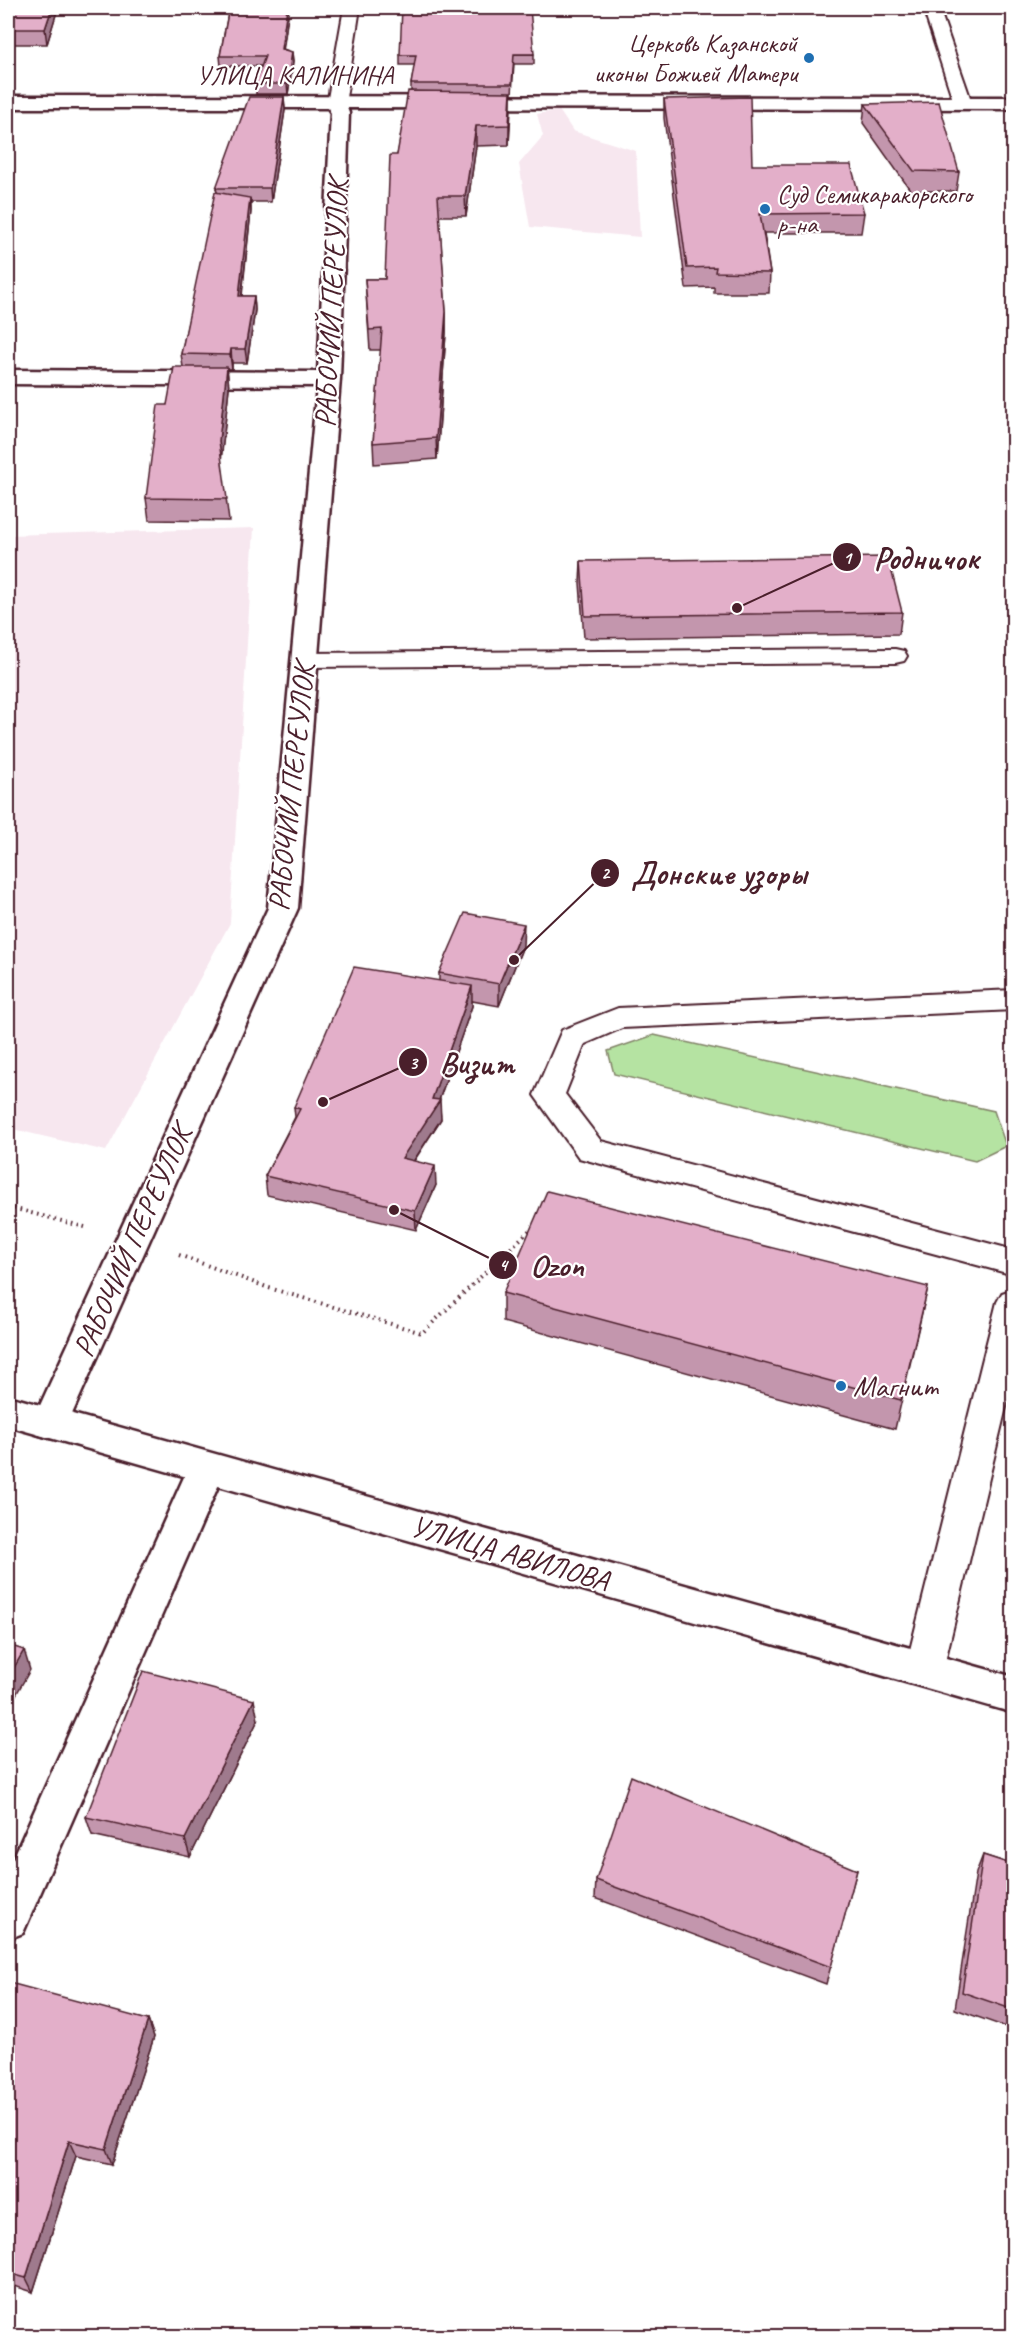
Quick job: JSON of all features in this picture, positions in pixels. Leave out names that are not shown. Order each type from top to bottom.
[{"type":"street","name":"УЛИЦА КАЛИНИНА","points":[[8,102],[1014,103]]},
{"type":"street","name":"РАБОЧИЙ ПЕРЕУЛОК","points":[[50,1423],[283,908],[329,380],[340,113],[336,104]]},
{"type":"street","points":[[8,377],[329,380]]},
{"type":"street","name":"УЛИЦА АВИЛОВА","points":[[8,1411],[1014,1695]]},
{"type":"street","points":[[8,1918],[207,1468]]},
{"type":"lane","points":[[336,104],[352,8]]},
{"type":"lane","points":[[931,8],[963,103]]},
{"type":"lane","points":[[305,660],[895,656]]},
{"type":"lane","points":[[1014,1000],[618,1018],[573,1036],[549,1095],[590,1150],[1014,1263]]},
{"type":"lane","points":[[924,1670],[1014,1302]]},
{"type":"path","points":[[8,1208],[133,1239],[269,1288],[422,1333],[542,1219]]},
{"type":"shaded area","points":[[559,110],[573,131],[636,151],[640,237],[530,227],[519,164],[543,136],[537,114]]},
{"type":"shaded area","points":[[254,528],[230,923],[106,1151],[8,1128],[8,535]]},
{"type":"green space","points":[[654,1035],[994,1111],[1006,1146],[975,1161],[614,1074],[608,1051]]},
{"type":"building","points":[[8,8],[52,8],[45,29],[8,29]]},
{"type":"building","points":[[229,8],[287,8],[281,49],[292,52],[287,84],[255,84],[265,56],[220,56]]},
{"type":"building","points":[[402,8],[530,8],[534,54],[514,54],[512,84],[411,84],[416,55],[400,55]]},
{"type":"building","points":[[408,91],[511,92],[509,125],[476,126],[465,196],[438,196],[446,312],[436,438],[373,443],[382,329],[369,330],[365,279],[385,279],[390,155],[397,155]]},
{"type":"building","points":[[249,97],[284,97],[270,188],[216,188]]},
{"type":"building","points":[[750,97],[752,165],[851,165],[864,213],[760,214],[770,273],[715,272],[716,267],[687,268],[664,99]]},
{"type":"building","points":[[939,102],[959,172],[914,171],[865,104]]},
{"type":"building","points":[[215,192],[250,198],[239,296],[254,296],[245,349],[231,349],[230,355],[181,354]]},
{"type":"building","points":[[174,367],[227,367],[219,441],[227,499],[146,498],[158,405],[167,405]]},
{"type":"building","points":[[888,557],[902,612],[585,616],[581,561]]},
{"type":"building","points":[[465,913],[524,924],[499,984],[439,973]]},
{"type":"building","points":[[354,967],[472,986],[432,1099],[440,1100],[402,1158],[435,1166],[415,1211],[265,1176],[300,1109],[294,1107]]},
{"type":"building","points":[[547,1191],[928,1287],[901,1400],[503,1293]]},
{"type":"building","points":[[8,1645],[24,1650],[8,1678]]},
{"type":"building","points":[[143,1671],[254,1700],[185,1839],[86,1817]]},
{"type":"building","points":[[631,1776],[857,1870],[831,1967],[596,1880]]},
{"type":"building","points":[[983,1855],[1014,1865],[1014,2010],[962,1992]]},
{"type":"building","points":[[10,1983],[148,2020],[106,2149],[69,2141],[26,2278],[8,2273],[8,1991]]},
{"type":"place","name":"Церковь Казанской иконы Божией Матери","points":[[809,58]]},
{"type":"place","name":"Суд Семикаракорского р-на","points":[[765,209]]},
{"type":"place","name":"Родничок","points":[[737,608]]},
{"type":"place","name":"Донские узоры","points":[[514,960]]},
{"type":"place","name":"Визит","points":[[323,1102]]},
{"type":"place","name":"Ozon","points":[[394,1210]]},
{"type":"place","name":"Магнит","points":[[841,1386]]}]
